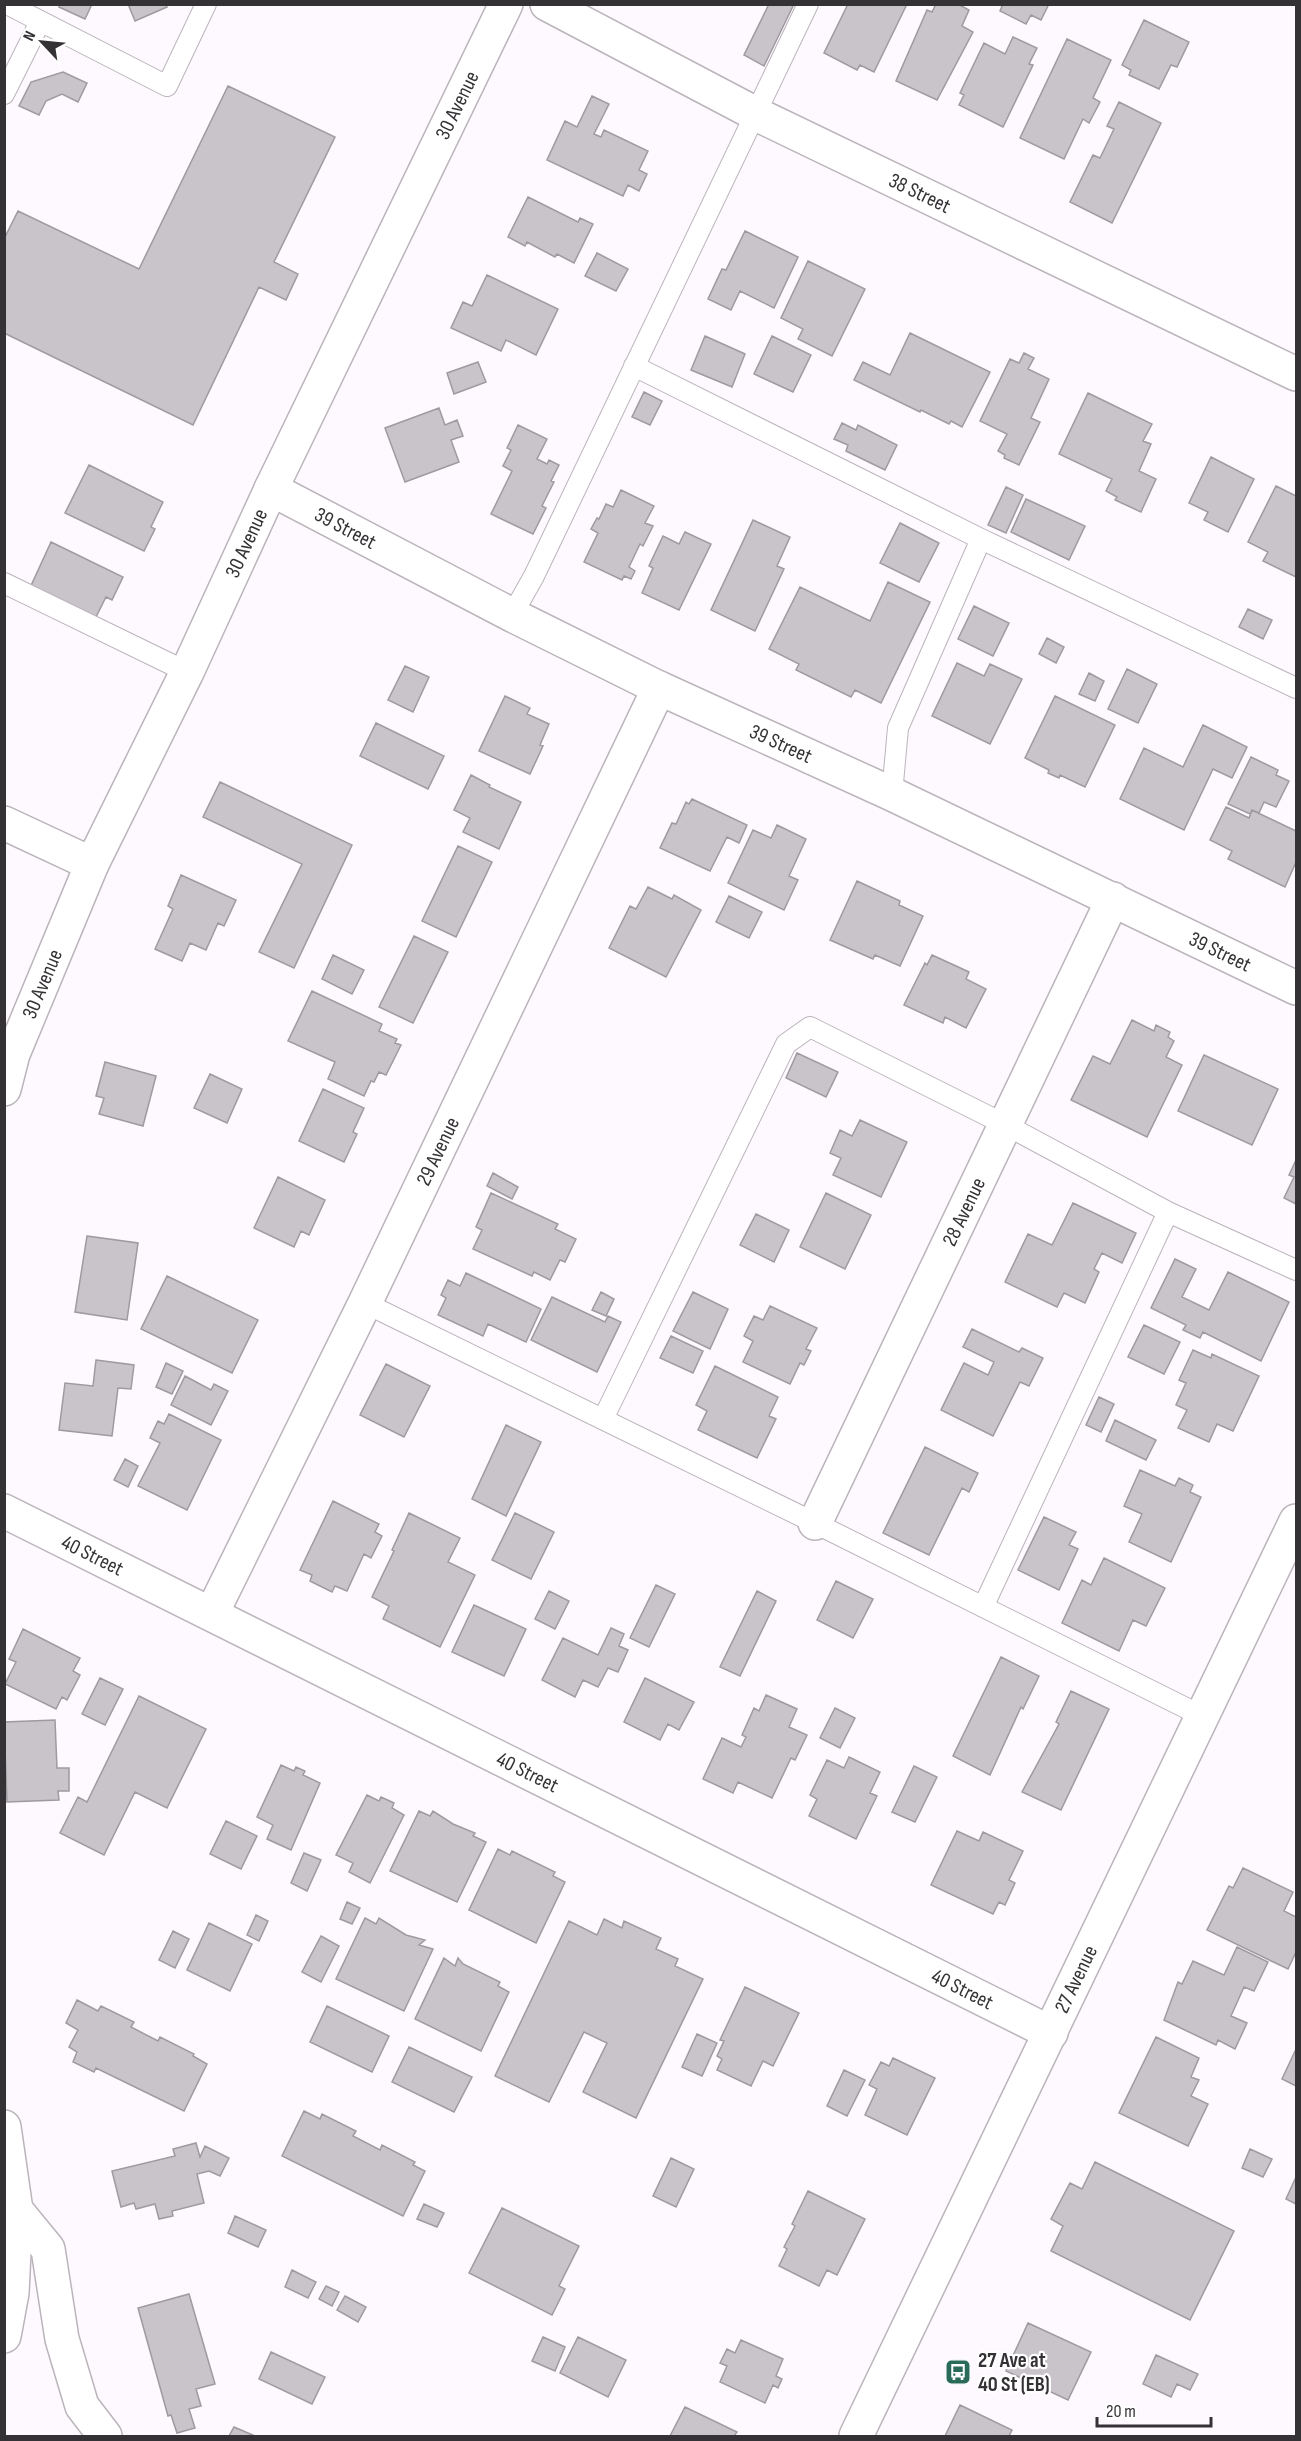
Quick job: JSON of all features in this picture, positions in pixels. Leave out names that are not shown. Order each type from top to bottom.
[{"type":"street","name":"30 Avenue","points":[[4,1089],[13,1054],[92,864],[187,672],[271,489],[506,4]]},
{"type":"street","name":"38 Street","points":[[547,4],[756,114],[1296,374]]},
{"type":"street","name":"39 Street","points":[[271,489],[512,615],[659,688],[892,794],[1296,988]]},
{"type":"street","name":"29 Avenue","points":[[212,1613],[365,1303],[659,688]]},
{"type":"street","points":[[4,823],[92,864]]},
{"type":"street","name":"28 Avenue","points":[[814,1523],[1113,899]]},
{"type":"street","name":"40 Street","points":[[4,1511],[1051,2033]]},
{"type":"street","name":"27 Avenue","points":[[856,2436],[1296,1521]]},
{"type":"street","points":[[4,2127],[16,2210],[12,2293],[4,2336]]},
{"type":"street","points":[[4,2241],[16,2210]]},
{"type":"street","points":[[16,2210],[48,2248],[62,2339],[82,2406],[105,2436]]},
{"type":"lane","points":[[7,4],[166,86],[206,4]]},
{"type":"lane","points":[[512,615],[534,576],[808,4]]},
{"type":"lane","points":[[4,94],[40,22]]},
{"type":"lane","points":[[634,366],[981,539],[1296,688]]},
{"type":"lane","points":[[892,794],[898,728],[981,539]]},
{"type":"lane","points":[[4,583],[187,672]]},
{"type":"lane","points":[[603,1419],[786,1044],[810,1027],[1004,1124],[1168,1212],[1296,1270]]},
{"type":"lane","points":[[983,1607],[1168,1212]]},
{"type":"lane","points":[[365,1303],[1202,1716]]},
{"type":"building","points":[[60,4],[92,4],[85,19],[59,7]]},
{"type":"building","points":[[128,4],[166,4],[167,7],[135,21]]},
{"type":"building","points":[[769,4],[794,4],[764,66],[744,55]]},
{"type":"building","points":[[848,4],[907,4],[874,72],[860,65],[857,70],[824,53]]},
{"type":"building","points":[[936,4],[958,4],[969,10],[962,26],[973,32],[937,100],[896,81],[927,10],[932,12]]},
{"type":"building","points":[[1003,4],[1049,4],[1041,20],[1031,15],[1026,24],[1000,11]]},
{"type":"building","points":[[1144,20],[1189,42],[1177,67],[1171,65],[1159,89],[1129,75],[1131,70],[1122,65]]},
{"type":"building","points":[[1013,37],[1037,48],[1029,64],[1033,65],[1003,127],[959,105],[964,95],[960,93],[984,43],[1005,54]]},
{"type":"building","points":[[1067,39],[1111,60],[1093,98],[1100,102],[1089,123],[1083,119],[1064,159],[1020,138]]},
{"type":"building","points":[[63,72],[87,83],[78,102],[62,94],[46,101],[39,115],[19,106],[31,82]]},
{"type":"building","points":[[228,86],[335,137],[274,262],[298,274],[286,300],[259,287],[193,425],[4,333],[4,239],[18,211],[139,269]]},
{"type":"building","points":[[592,96],[609,104],[594,134],[601,137],[604,130],[648,151],[639,170],[647,174],[639,191],[628,185],[623,196],[547,160],[565,121],[577,127]]},
{"type":"building","points":[[1119,102],[1161,123],[1112,223],[1070,202],[1093,155],[1100,158],[1114,129],[1107,126]]},
{"type":"building","points":[[528,197],[578,222],[580,218],[593,224],[574,263],[557,254],[555,257],[527,242],[525,246],[508,237]]},
{"type":"building","points":[[745,231],[798,257],[774,308],[740,291],[731,310],[708,299],[722,269],[726,270]]},
{"type":"building","points":[[597,253],[628,269],[616,291],[585,276]]},
{"type":"building","points":[[808,261],[865,289],[832,356],[798,339],[803,329],[781,318]]},
{"type":"building","points":[[487,275],[558,309],[536,355],[506,340],[501,351],[451,328],[463,302],[472,306]]},
{"type":"building","points":[[910,333],[990,372],[962,427],[951,421],[949,424],[921,410],[920,412],[854,380],[863,362],[890,375]]},
{"type":"building","points":[[705,336],[745,354],[732,387],[691,370]]},
{"type":"building","points":[[772,336],[811,355],[793,392],[754,374]]},
{"type":"building","points":[[1024,353],[1034,358],[1028,369],[1049,379],[1031,418],[1040,422],[1019,465],[1004,458],[1005,455],[998,451],[1007,434],[980,421],[1010,359],[1019,363]]},
{"type":"building","points":[[478,362],[486,382],[454,394],[447,373]]},
{"type":"building","points":[[644,392],[662,401],[650,425],[632,417]]},
{"type":"building","points":[[1088,393],[1152,424],[1143,441],[1151,444],[1139,471],[1156,479],[1141,512],[1115,500],[1117,497],[1106,491],[1112,479],[1059,454]]},
{"type":"building","points":[[439,408],[445,425],[457,420],[463,436],[451,440],[459,462],[405,482],[385,428]]},
{"type":"building","points":[[842,423],[856,430],[858,425],[897,445],[885,470],[846,451],[848,445],[834,439]]},
{"type":"building","points":[[518,425],[547,439],[537,459],[547,464],[549,460],[559,465],[551,481],[554,482],[542,506],[546,508],[533,534],[491,514],[512,471],[503,466],[511,450],[507,448]]},
{"type":"building","points":[[1211,457],[1254,479],[1228,532],[1204,520],[1208,512],[1189,503]]},
{"type":"building","points":[[89,465],[163,502],[151,527],[155,529],[144,551],[65,513]]},
{"type":"building","points":[[1276,486],[1296,496],[1296,577],[1263,561],[1268,552],[1248,542]]},
{"type":"building","points":[[1006,487],[1023,495],[1006,533],[988,525]]},
{"type":"building","points":[[621,490],[654,506],[645,523],[653,526],[643,546],[640,544],[629,567],[635,571],[631,579],[624,576],[622,580],[584,562],[598,533],[591,529],[606,504],[613,507]]},
{"type":"building","points":[[1026,499],[1085,526],[1069,560],[1011,532]]},
{"type":"building","points":[[753,520],[790,537],[777,566],[784,569],[755,631],[711,610]]},
{"type":"building","points":[[900,523],[939,543],[919,582],[880,563]]},
{"type":"building","points":[[685,532],[711,544],[679,610],[642,593],[653,568],[649,566],[663,536],[679,544]]},
{"type":"building","points":[[51,542],[123,577],[112,600],[106,597],[94,621],[29,590]]},
{"type":"building","points":[[888,582],[930,602],[881,703],[855,690],[851,697],[796,670],[799,664],[769,649],[800,587],[870,621]]},
{"type":"building","points":[[974,606],[1009,623],[993,656],[958,639]]},
{"type":"building","points":[[1248,609],[1272,620],[1263,639],[1239,627]]},
{"type":"building","points":[[1047,638],[1064,647],[1056,663],[1039,654]]},
{"type":"building","points":[[957,663],[984,676],[990,664],[1022,679],[990,744],[932,716]]},
{"type":"building","points":[[405,666],[429,677],[413,712],[388,700]]},
{"type":"building","points":[[1127,669],[1157,684],[1138,723],[1108,709]]},
{"type":"building","points":[[1089,673],[1104,681],[1095,701],[1079,694]]},
{"type":"building","points":[[505,696],[530,708],[527,714],[549,724],[540,745],[543,746],[530,774],[479,751]]},
{"type":"building","points":[[1055,696],[1115,725],[1085,787],[1060,775],[1059,778],[1048,773],[1049,770],[1025,758]]},
{"type":"building","points":[[376,723],[444,756],[428,789],[360,756]]},
{"type":"building","points":[[1203,725],[1247,747],[1232,778],[1213,769],[1184,830],[1120,799],[1144,748],[1183,767]]},
{"type":"building","points":[[1251,757],[1278,770],[1276,775],[1289,781],[1276,807],[1264,802],[1259,813],[1252,810],[1250,814],[1228,804]]},
{"type":"building","points":[[471,775],[490,785],[489,787],[521,802],[499,849],[463,832],[470,818],[454,810]]},
{"type":"building","points":[[220,782],[352,845],[294,968],[259,952],[302,864],[203,817]]},
{"type":"building","points":[[692,799],[747,825],[739,843],[727,837],[710,871],[660,848],[672,823],[676,824],[686,802],[689,804]]},
{"type":"building","points":[[1226,807],[1249,818],[1252,810],[1296,831],[1296,862],[1285,887],[1228,859],[1232,851],[1210,840]]},
{"type":"building","points":[[777,825],[806,839],[789,876],[798,880],[784,910],[728,883],[753,830],[771,838]]},
{"type":"building","points":[[458,846],[492,862],[456,937],[422,921]]},
{"type":"building","points":[[181,875],[236,900],[224,926],[218,923],[206,950],[190,943],[182,961],[155,949],[173,909],[168,906]]},
{"type":"building","points":[[857,881],[900,901],[899,905],[923,916],[900,966],[875,955],[873,959],[830,940]]},
{"type":"building","points":[[648,887],[672,899],[674,895],[701,910],[666,977],[609,948],[630,906],[636,909]]},
{"type":"building","points":[[729,896],[762,912],[749,938],[716,922]]},
{"type":"building","points":[[414,936],[448,952],[413,1023],[379,1007]]},
{"type":"building","points":[[333,955],[364,970],[352,994],[322,979]]},
{"type":"building","points":[[932,955],[969,972],[966,979],[986,989],[966,1028],[945,1017],[943,1023],[904,1005],[925,963],[927,965]]},
{"type":"building","points":[[312,991],[382,1024],[379,1031],[397,1039],[395,1043],[401,1045],[386,1075],[379,1072],[374,1082],[371,1081],[364,1096],[328,1079],[335,1062],[288,1041]]},
{"type":"building","points":[[1132,1020],[1154,1031],[1156,1025],[1170,1032],[1168,1037],[1174,1041],[1166,1057],[1182,1065],[1147,1137],[1071,1100],[1093,1056],[1110,1064]]},
{"type":"building","points":[[797,1053],[838,1072],[826,1097],[786,1078]]},
{"type":"building","points":[[1204,1055],[1278,1089],[1252,1145],[1178,1111]]},
{"type":"building","points":[[105,1062],[156,1076],[143,1126],[99,1114],[104,1098],[96,1096]]},
{"type":"building","points":[[210,1074],[242,1089],[227,1123],[194,1108]]},
{"type":"building","points":[[323,1089],[364,1108],[353,1132],[357,1134],[344,1162],[299,1141]]},
{"type":"building","points":[[860,1120],[907,1142],[881,1197],[833,1175],[841,1158],[830,1153],[840,1130],[852,1136]]},
{"type":"building","points":[[1296,1160],[1296,1204],[1284,1198],[1294,1177],[1289,1175]]},
{"type":"building","points":[[493,1173],[518,1187],[512,1199],[487,1186]]},
{"type":"building","points":[[278,1177],[325,1200],[309,1235],[301,1231],[294,1247],[254,1228]]},
{"type":"building","points":[[491,1193],[558,1224],[555,1229],[576,1239],[565,1262],[560,1260],[550,1280],[534,1272],[532,1276],[473,1249],[482,1230],[476,1227]]},
{"type":"building","points":[[826,1193],[871,1215],[845,1269],[800,1247]]},
{"type":"building","points":[[1073,1203],[1136,1233],[1122,1263],[1102,1253],[1094,1269],[1099,1272],[1085,1303],[1064,1293],[1057,1307],[1005,1282],[1028,1234],[1052,1245]]},
{"type":"building","points":[[756,1214],[789,1230],[774,1262],[740,1245]]},
{"type":"building","points":[[87,1236],[138,1243],[127,1320],[75,1312]]},
{"type":"building","points":[[1175,1259],[1196,1269],[1182,1297],[1209,1310],[1228,1272],[1289,1302],[1261,1361],[1203,1332],[1200,1338],[1183,1330],[1186,1325],[1151,1308]]},
{"type":"building","points":[[466,1273],[541,1309],[526,1342],[488,1324],[483,1336],[438,1315],[446,1298],[441,1295],[448,1280],[460,1286]]},
{"type":"building","points":[[167,1276],[258,1320],[232,1373],[141,1329]]},
{"type":"building","points":[[601,1292],[614,1299],[606,1316],[592,1310]]},
{"type":"building","points":[[693,1292],[728,1309],[710,1349],[673,1331]]},
{"type":"building","points":[[552,1297],[605,1322],[608,1316],[621,1322],[597,1372],[531,1340]]},
{"type":"building","points":[[770,1306],[817,1328],[806,1349],[811,1351],[804,1365],[800,1363],[790,1384],[743,1362],[753,1341],[744,1336],[754,1316],[763,1320]]},
{"type":"building","points":[[1144,1325],[1180,1342],[1164,1374],[1128,1357]]},
{"type":"building","points":[[972,1329],[1019,1352],[1022,1348],[1043,1358],[1029,1386],[1020,1382],[993,1436],[941,1410],[964,1363],[988,1375],[994,1362],[963,1347]]},
{"type":"building","points":[[671,1336],[703,1351],[693,1373],[660,1358]]},
{"type":"building","points":[[1193,1350],[1211,1358],[1212,1354],[1259,1376],[1233,1431],[1217,1424],[1209,1442],[1178,1428],[1187,1410],[1176,1405],[1186,1383],[1179,1380]]},
{"type":"building","points":[[96,1360],[134,1365],[131,1389],[118,1388],[112,1436],[59,1430],[65,1383],[93,1386]]},
{"type":"building","points":[[166,1363],[183,1371],[172,1394],[156,1387]]},
{"type":"building","points":[[386,1364],[430,1386],[404,1437],[360,1415]]},
{"type":"building","points":[[715,1366],[778,1397],[769,1416],[776,1419],[757,1458],[698,1430],[707,1411],[696,1405]]},
{"type":"building","points":[[185,1376],[211,1390],[214,1384],[228,1391],[211,1425],[171,1405]]},
{"type":"building","points":[[1099,1397],[1114,1404],[1101,1432],[1086,1425]]},
{"type":"building","points":[[169,1414],[221,1440],[187,1510],[138,1486],[160,1443],[150,1438],[158,1421],[164,1424]]},
{"type":"building","points":[[1115,1420],[1156,1440],[1146,1460],[1106,1441]]},
{"type":"building","points":[[506,1425],[541,1442],[506,1516],[472,1499]]},
{"type":"building","points":[[925,1447],[978,1473],[969,1492],[962,1488],[929,1555],[883,1533]]},
{"type":"building","points":[[125,1459],[138,1466],[128,1487],[114,1480]]},
{"type":"building","points":[[1140,1470],[1175,1486],[1179,1478],[1193,1485],[1190,1492],[1201,1497],[1171,1562],[1129,1542],[1142,1514],[1124,1506]]},
{"type":"building","points":[[333,1501],[379,1524],[375,1532],[382,1536],[371,1558],[364,1554],[347,1591],[335,1586],[332,1592],[310,1581],[312,1575],[300,1570]]},
{"type":"building","points":[[409,1513],[460,1538],[448,1562],[475,1575],[440,1647],[383,1619],[389,1606],[372,1597]]},
{"type":"building","points":[[515,1513],[554,1532],[531,1579],[492,1560]]},
{"type":"building","points":[[1044,1517],[1076,1532],[1069,1545],[1078,1549],[1059,1590],[1018,1570]]},
{"type":"building","points":[[1104,1558],[1165,1588],[1146,1626],[1133,1620],[1119,1651],[1062,1623],[1082,1580],[1091,1585]]},
{"type":"building","points":[[836,1581],[873,1599],[853,1638],[817,1620]]},
{"type":"building","points":[[656,1585],[675,1594],[649,1647],[630,1638]]},
{"type":"building","points":[[549,1591],[569,1601],[555,1629],[535,1619]]},
{"type":"building","points":[[757,1591],[776,1601],[740,1676],[720,1667]]},
{"type":"building","points":[[474,1605],[526,1629],[504,1676],[452,1652]]},
{"type":"building","points":[[611,1628],[624,1634],[619,1646],[628,1650],[618,1672],[608,1668],[598,1687],[583,1680],[575,1697],[542,1680],[563,1638],[598,1655]]},
{"type":"building","points":[[23,1629],[80,1658],[73,1671],[80,1675],[67,1700],[62,1697],[56,1709],[5,1684],[16,1662],[9,1659]]},
{"type":"building","points":[[1001,1657],[1039,1676],[1023,1709],[1021,1707],[990,1775],[953,1756]]},
{"type":"building","points":[[100,1678],[123,1689],[105,1725],[82,1714]]},
{"type":"building","points":[[645,1678],[694,1702],[679,1730],[668,1724],[660,1740],[624,1722]]},
{"type":"building","points":[[1071,1691],[1109,1709],[1061,1810],[1022,1792],[1059,1724],[1056,1722]]},
{"type":"building","points":[[766,1695],[797,1709],[789,1727],[807,1735],[795,1760],[791,1758],[772,1798],[738,1782],[733,1793],[703,1779],[722,1738],[741,1747],[746,1737],[742,1735],[754,1708],[759,1711]]},
{"type":"building","points":[[139,1696],[206,1729],[167,1808],[135,1792],[104,1855],[60,1833],[78,1797],[87,1802]]},
{"type":"building","points":[[835,1708],[855,1718],[840,1748],[820,1738]]},
{"type":"building","points":[[55,1720],[57,1768],[69,1768],[69,1791],[58,1791],[59,1800],[7,1802],[4,1722]]},
{"type":"building","points":[[849,1757],[880,1772],[870,1793],[877,1796],[856,1839],[809,1816],[817,1799],[810,1795],[827,1760],[844,1768]]},
{"type":"building","points":[[281,1765],[294,1771],[296,1767],[305,1771],[303,1775],[320,1783],[291,1850],[267,1839],[273,1825],[257,1817]]},
{"type":"building","points":[[914,1766],[937,1777],[915,1822],[892,1812]]},
{"type":"building","points":[[367,1795],[379,1801],[381,1797],[394,1803],[392,1808],[404,1815],[370,1883],[349,1872],[353,1863],[336,1855]]},
{"type":"building","points":[[419,1811],[430,1816],[433,1811],[453,1824],[475,1833],[473,1836],[486,1842],[457,1902],[390,1871]]},
{"type":"building","points":[[226,1821],[257,1836],[241,1869],[210,1854]]},
{"type":"building","points":[[957,1831],[979,1841],[983,1832],[1023,1851],[1009,1880],[1015,1883],[1005,1905],[999,1902],[993,1914],[931,1885]]},
{"type":"building","points":[[498,1849],[510,1855],[512,1851],[555,1872],[553,1876],[565,1882],[536,1943],[469,1910]]},
{"type":"building","points":[[304,1853],[321,1860],[307,1891],[291,1883]]},
{"type":"building","points":[[1243,1868],[1293,1892],[1284,1911],[1296,1917],[1296,1952],[1288,1969],[1207,1930],[1229,1886],[1233,1888]]},
{"type":"building","points":[[347,1902],[360,1908],[352,1924],[340,1919]]},
{"type":"building","points":[[256,1915],[268,1921],[259,1941],[247,1935]]},
{"type":"building","points":[[365,1918],[376,1924],[379,1918],[406,1935],[425,1940],[419,1945],[433,1949],[404,2011],[336,1979]]},
{"type":"building","points":[[604,1919],[622,1928],[624,1921],[661,1938],[656,1949],[678,1959],[675,1966],[703,1979],[636,2118],[583,2092],[607,2043],[584,2032],[549,2102],[495,2076],[569,1921],[597,1935]]},
{"type":"building","points":[[209,1923],[252,1944],[230,1991],[187,1970]]},
{"type":"building","points":[[173,1931],[189,1939],[175,1968],[159,1960]]},
{"type":"building","points":[[321,1936],[339,1946],[321,1982],[302,1972]]},
{"type":"building","points":[[1237,1947],[1268,1962],[1254,1991],[1244,1987],[1231,2016],[1247,2023],[1235,2049],[1218,2040],[1216,2045],[1164,2020],[1178,1982],[1182,1984],[1193,1961],[1224,1975]]},
{"type":"building","points":[[444,1958],[455,1966],[458,1958],[463,1964],[500,1982],[498,1986],[509,1992],[481,2051],[415,2019]]},
{"type":"building","points":[[745,1987],[799,2013],[773,2066],[763,2061],[751,2086],[717,2070],[722,2059],[717,2056],[724,2041],[720,2040]]},
{"type":"building","points":[[77,2000],[98,2011],[101,2006],[134,2022],[131,2027],[158,2041],[160,2037],[194,2054],[193,2056],[207,2064],[184,2111],[96,2068],[94,2072],[73,2062],[77,2052],[69,2047],[78,2030],[66,2023]]},
{"type":"building","points":[[327,2006],[389,2036],[372,2072],[310,2042]]},
{"type":"building","points":[[697,2034],[717,2043],[702,2076],[682,2067]]},
{"type":"building","points":[[1156,2037],[1199,2058],[1191,2077],[1199,2080],[1191,2096],[1208,2104],[1188,2146],[1119,2113]]},
{"type":"building","points":[[409,2047],[472,2077],[454,2112],[392,2082]]},
{"type":"building","points":[[1296,2049],[1296,2086],[1282,2079]]},
{"type":"building","points":[[893,2058],[935,2078],[907,2135],[865,2115],[877,2089],[869,2085],[881,2062],[889,2066]]},
{"type":"building","points":[[844,2070],[865,2080],[847,2116],[827,2106]]},
{"type":"building","points":[[304,2111],[320,2119],[322,2114],[356,2131],[353,2136],[380,2150],[382,2145],[415,2162],[413,2165],[425,2171],[403,2216],[282,2156]]},
{"type":"building","points":[[196,2143],[200,2157],[205,2146],[229,2158],[220,2176],[209,2171],[197,2174],[204,2203],[172,2211],[173,2216],[159,2219],[155,2204],[136,2209],[134,2203],[121,2207],[112,2171],[175,2156],[173,2149]]},
{"type":"building","points":[[1250,2149],[1272,2159],[1263,2177],[1242,2168]]},
{"type":"building","points":[[671,2158],[694,2169],[676,2207],[653,2196]]},
{"type":"building","points":[[1095,2162],[1234,2231],[1190,2320],[1051,2251],[1063,2226],[1051,2219],[1070,2183],[1082,2189]]},
{"type":"building","points":[[1296,2177],[1296,2204],[1286,2199]]},
{"type":"building","points":[[808,2191],[865,2219],[837,2275],[827,2270],[819,2286],[779,2266],[787,2249],[784,2247],[795,2226],[792,2224]]},
{"type":"building","points":[[424,2204],[444,2213],[437,2227],[417,2219]]},
{"type":"building","points":[[502,2208],[579,2246],[559,2286],[565,2289],[552,2315],[469,2273]]},
{"type":"building","points":[[235,2216],[266,2230],[258,2247],[228,2233]]},
{"type":"building","points":[[292,2270],[316,2282],[308,2298],[285,2287]]},
{"type":"building","points":[[326,2286],[339,2292],[332,2306],[319,2299]]},
{"type":"building","points":[[189,2294],[215,2384],[196,2389],[201,2406],[189,2409],[195,2428],[177,2433],[171,2415],[168,2416],[138,2308]]},
{"type":"building","points":[[345,2296],[366,2307],[358,2322],[337,2310]]},
{"type":"building","points":[[1028,2323],[1091,2352],[1068,2400],[1006,2371]]},
{"type":"building","points":[[543,2337],[565,2347],[555,2371],[532,2361]]},
{"type":"building","points":[[578,2337],[626,2360],[608,2397],[560,2373]]},
{"type":"building","points":[[741,2340],[783,2359],[776,2376],[782,2379],[778,2388],[773,2385],[765,2403],[720,2382],[727,2366],[720,2363],[727,2349],[735,2353]]},
{"type":"building","points":[[271,2352],[325,2377],[312,2404],[259,2379]]},
{"type":"building","points":[[1156,2355],[1198,2374],[1190,2390],[1177,2384],[1171,2397],[1143,2384]]},
{"type":"building","points":[[960,2405],[1012,2430],[1009,2436],[945,2436]]},
{"type":"building","points":[[685,2407],[737,2432],[734,2436],[670,2436]]},
{"type":"building","points":[[234,2427],[255,2436],[229,2436]]},
{"type":"place","name":"27 Ave at 40 St (EB)","points":[[958,2372]]}]
